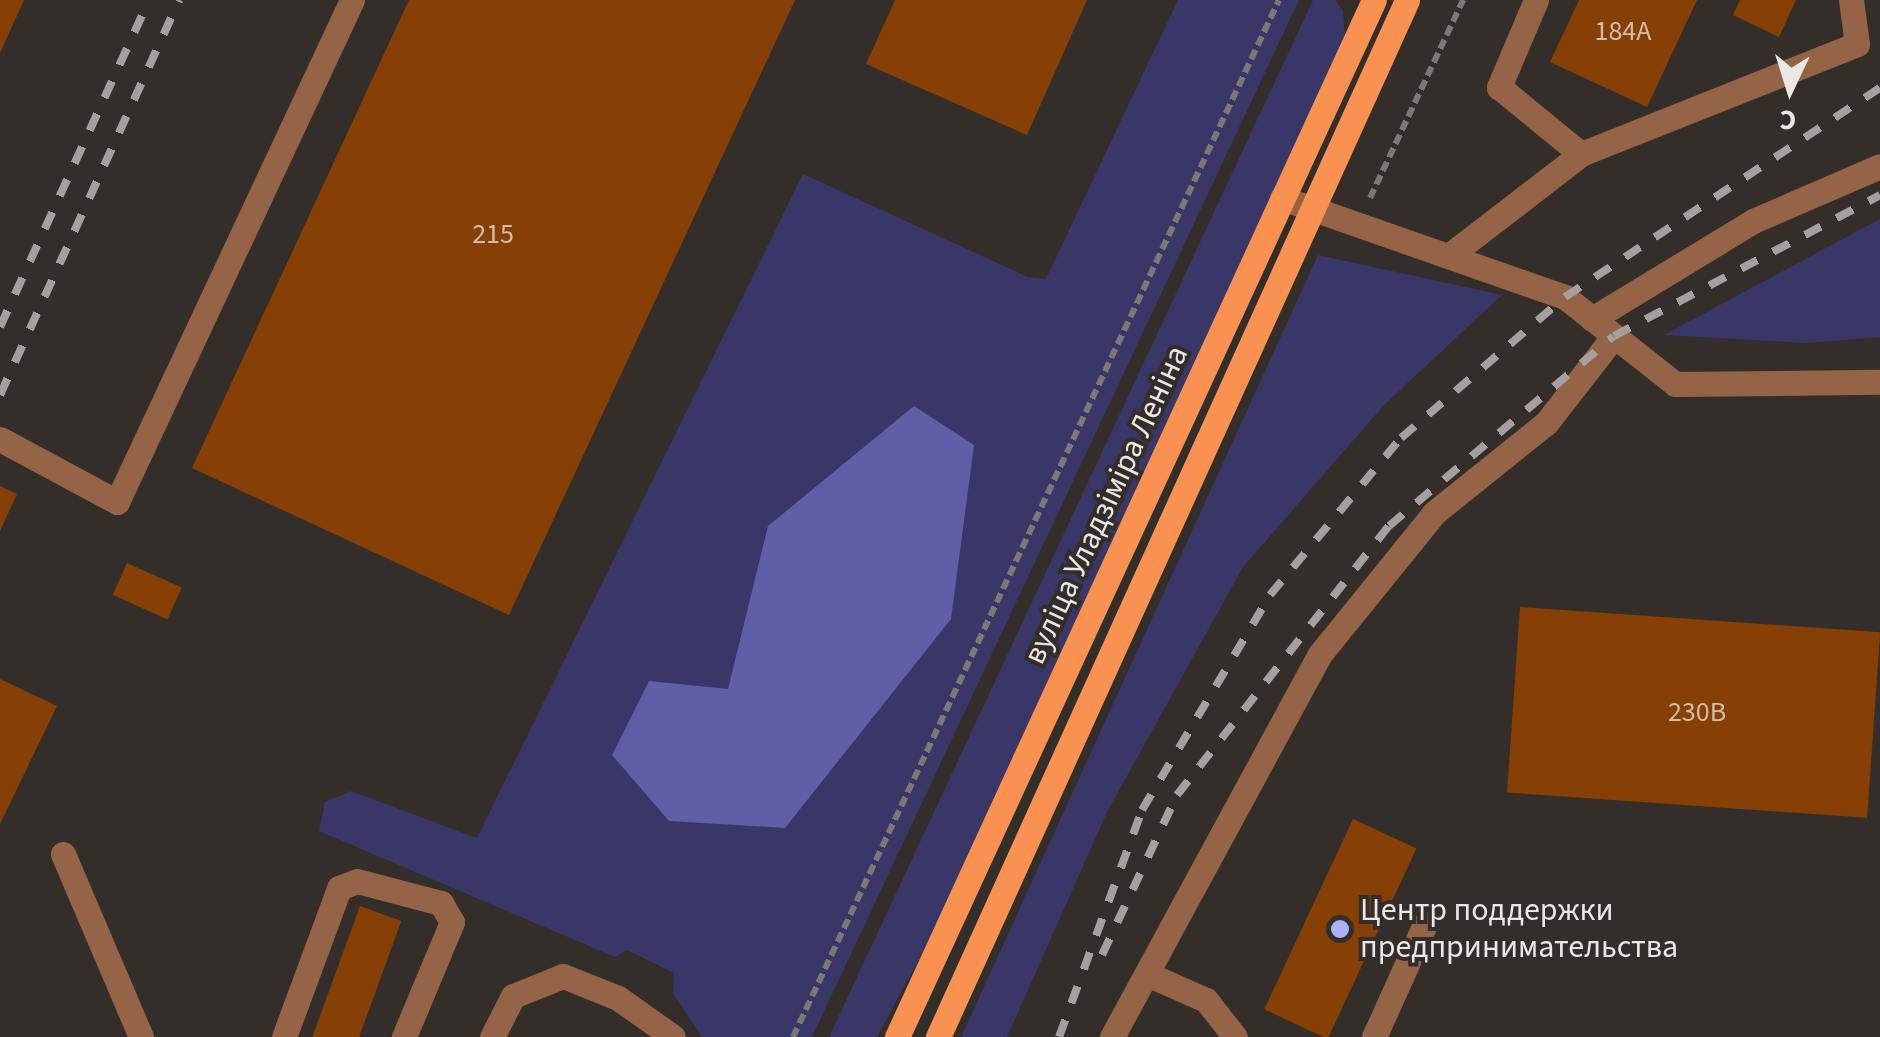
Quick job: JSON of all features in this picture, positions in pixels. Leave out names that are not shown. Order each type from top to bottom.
[{"type":"main road","name":"вуліца Уладзіміра Леніна","points":[[898,1037],[1376,0]]},
{"type":"main road","name":"вуліца Уладзіміра Леніна","points":[[938,1037],[1404,6]]},
{"type":"lane","points":[[0,438],[117,502],[352,0]]},
{"type":"lane","points":[[1376,0],[1404,6]]},
{"type":"lane","points":[[1536,0],[1500,87],[1581,154]]},
{"type":"lane","points":[[1450,255],[1581,154],[1857,44],[1851,0]]},
{"type":"lane","points":[[1592,319],[1753,222],[1880,166]]},
{"type":"lane","points":[[1282,198],[1360,221],[1565,297],[1675,384],[1880,382]]},
{"type":"lane","points":[[1112,1037],[1320,654],[1434,513],[1547,422],[1614,336]]},
{"type":"lane","points":[[63,854],[141,1037]]},
{"type":"lane","points":[[284,1037],[339,888],[356,881],[440,902],[452,922],[404,1037]]},
{"type":"lane","points":[[1374,1037],[1425,924]]},
{"type":"lane","points":[[1147,974],[1206,1000],[1235,1037]]},
{"type":"lane","points":[[492,1037],[513,996],[563,976],[618,998],[672,1037]]},
{"type":"path","points":[[793,1037],[1279,0]]},
{"type":"path","points":[[1360,221],[1463,0]]},
{"type":"shaded area","points":[[1178,0],[1299,0],[812,1037],[702,1037],[673,993],[674,973],[627,950],[615,957],[319,831],[325,802],[351,791],[477,838],[803,174],[1028,277],[1046,279]]},
{"type":"shaded area","points":[[1313,0],[1335,0],[1343,11],[1345,36],[947,907],[877,1037],[829,1037]]},
{"type":"shaded area","points":[[1880,219],[1880,337],[1806,343],[1664,335]]},
{"type":"shaded area","points":[[1318,255],[1502,295],[1384,405],[1243,567],[1107,812],[1007,1037],[961,1037]]},
{"type":"shaded area","points":[[914,406],[974,445],[951,619],[785,828],[669,821],[612,755],[649,681],[728,689],[768,526]]},
{"type":"building","points":[[0,0],[24,0],[0,53]]},
{"type":"building","points":[[409,0],[795,0],[509,615],[192,468]]},
{"type":"building","points":[[895,0],[1087,0],[1027,135],[866,64]]},
{"type":"building","points":[[1579,0],[1697,0],[1647,107],[1550,62]]},
{"type":"building","points":[[1740,0],[1796,0],[1779,37],[1733,15]]},
{"type":"building","points":[[0,486],[17,494],[0,531]]},
{"type":"building","points":[[127,563],[182,587],[168,619],[113,595]]},
{"type":"building","points":[[1520,607],[1880,632],[1867,818],[1507,793]]},
{"type":"building","points":[[0,679],[57,706],[0,824]]},
{"type":"building","name":"Центр поддержки предпринимательства","points":[[1353,819],[1416,849],[1329,1037],[1264,1009]]},
{"type":"building","points":[[360,906],[401,921],[359,1037],[312,1037]]},
{"type":"railway","points":[[0,327],[149,0]]},
{"type":"railway","points":[[0,395],[179,0]]},
{"type":"railway","points":[[1059,1037],[1142,810],[1270,595],[1401,438],[1565,297],[1880,88]]},
{"type":"railway","points":[[1102,955],[1177,795],[1389,526],[1614,336],[1880,195]]},
{"type":"place","name":"Центр поддержки предпринимательства","points":[[1340,929]]}]
